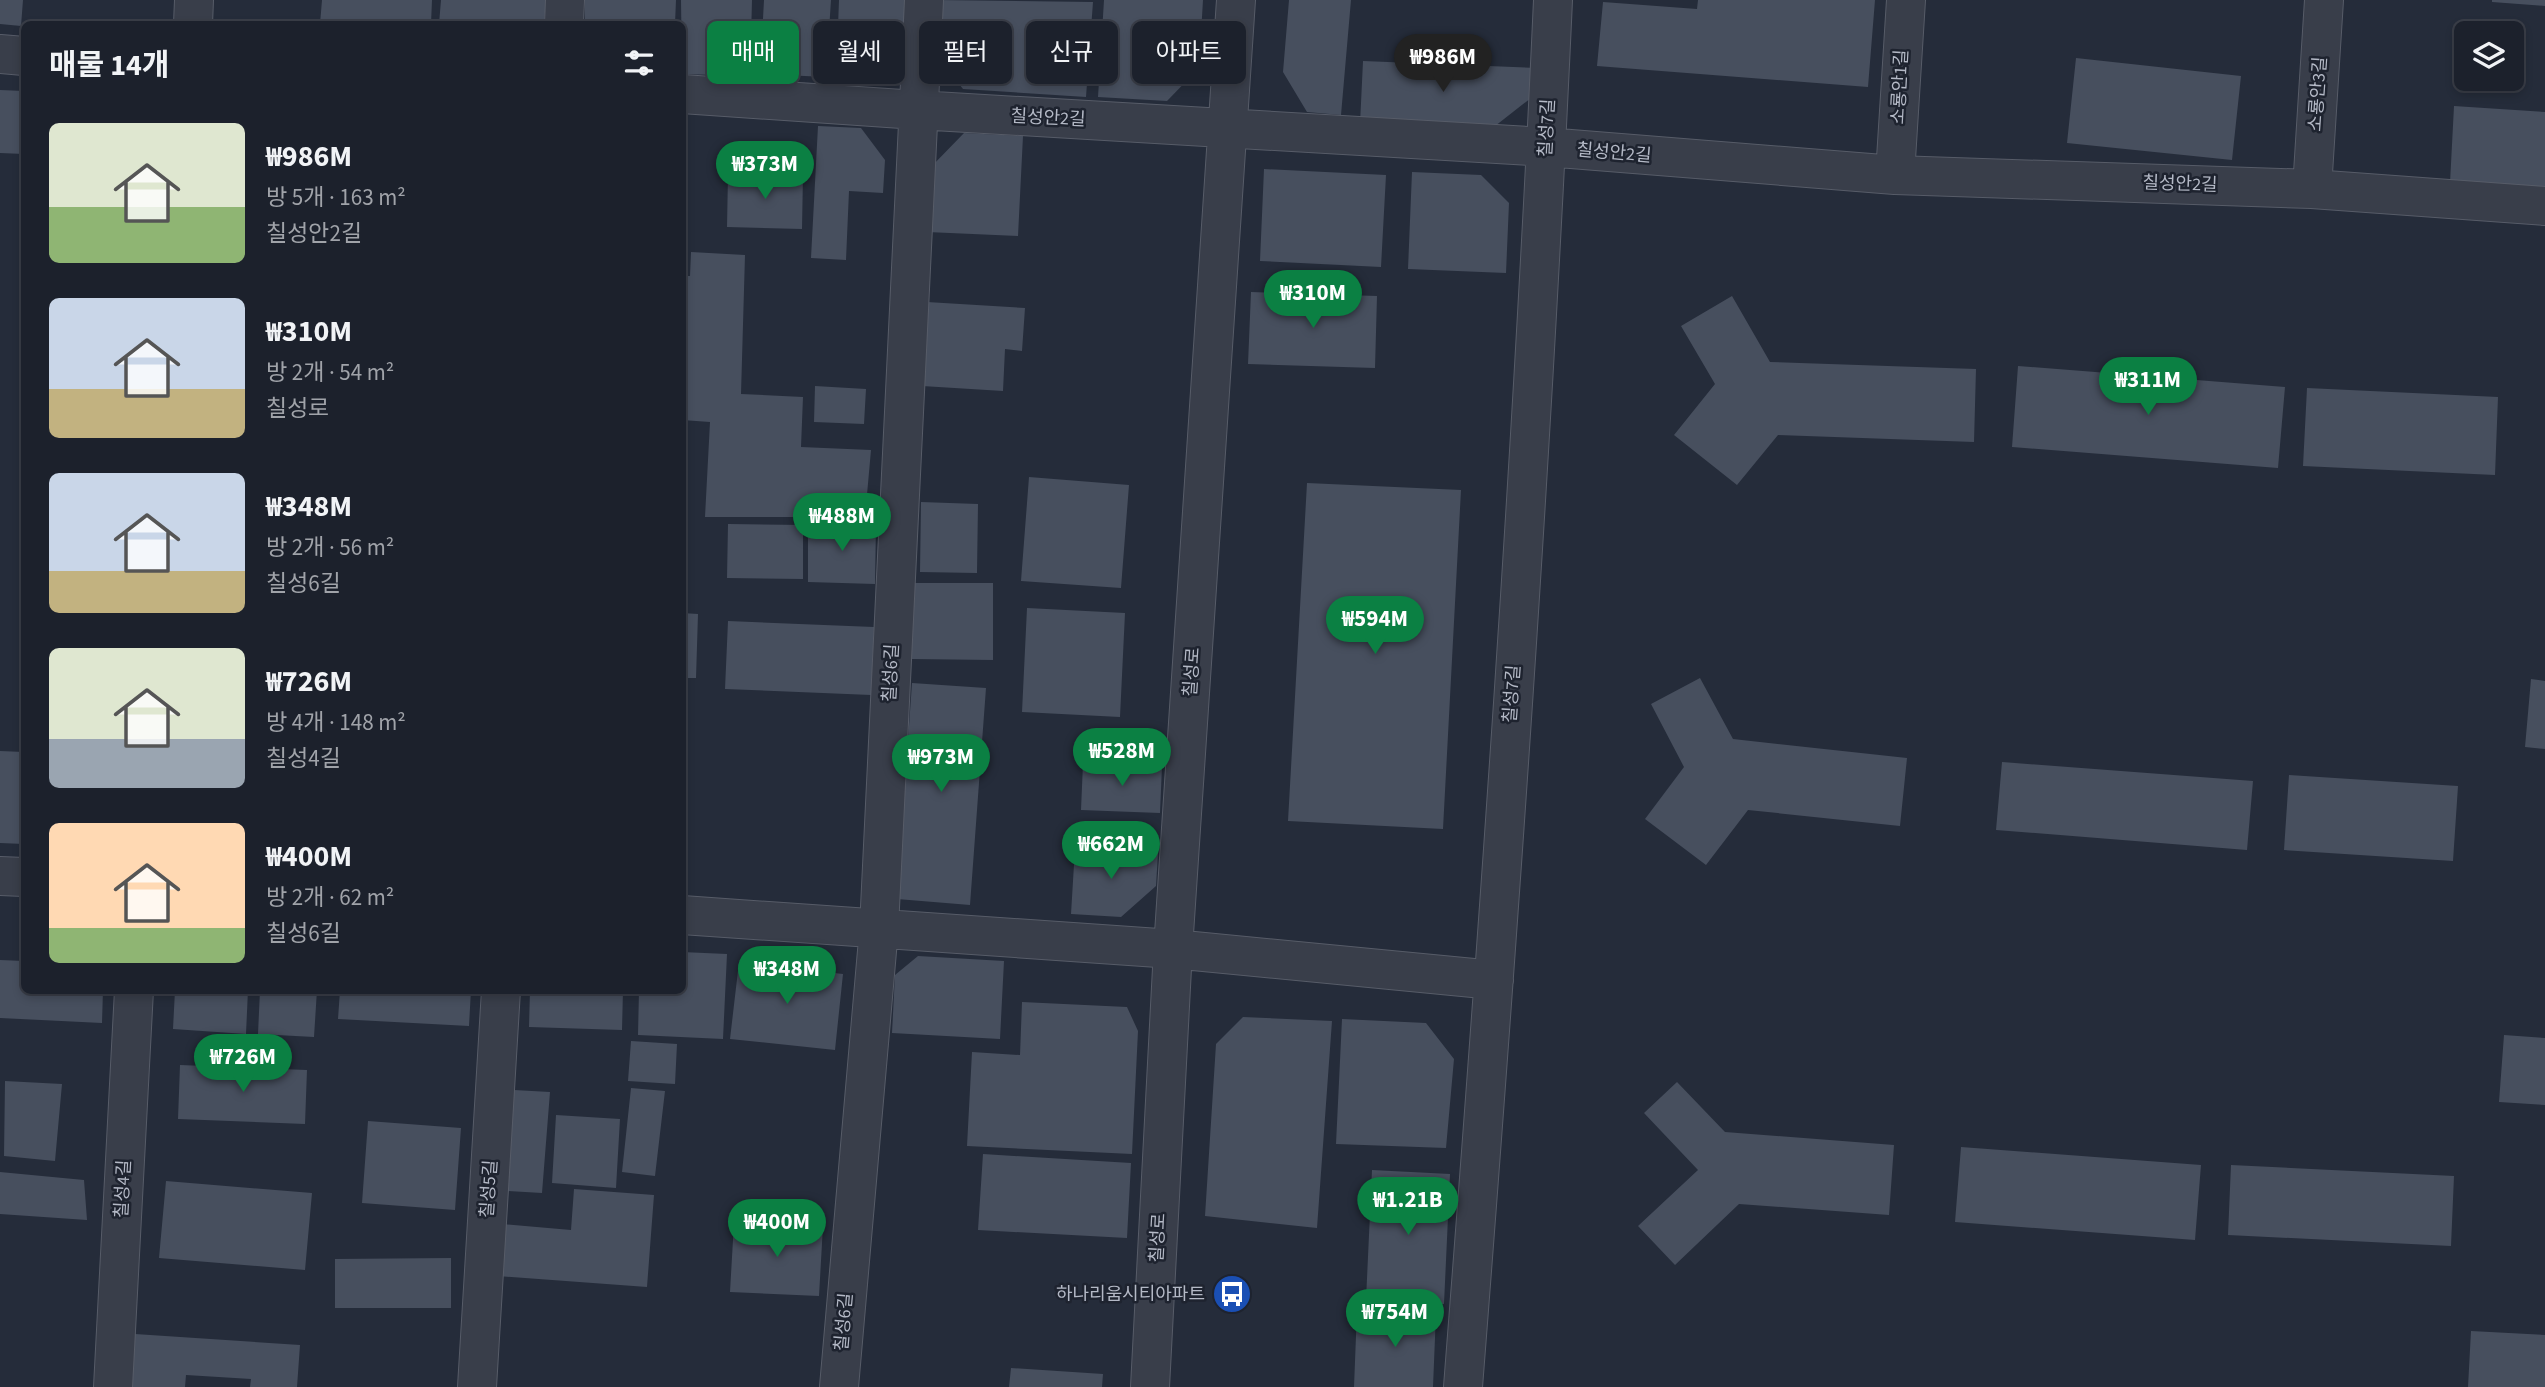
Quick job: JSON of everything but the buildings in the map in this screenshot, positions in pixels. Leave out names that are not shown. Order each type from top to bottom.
[{"type":"street","points":[[193,21],[194,0]]},
{"type":"street","points":[[564,21],[565,0]]},
{"type":"street","name":"칠성6길","points":[[839,1387],[879,928],[924,0]]},
{"type":"street","name":"칠성로","points":[[1150,1387],[1173,949],[1236,0]]},
{"type":"street","name":"칠성7길","points":[[1463,1387],[1494,980],[1553,0]]},
{"type":"street","name":"소룡안1길","points":[[1895,175],[1906,0]]},
{"type":"street","name":"소룡안3길","points":[[2312,189],[2324,0]]},
{"type":"street","points":[[0,54],[21,56]]},
{"type":"street","name":"칠성안2길","points":[[686,94],[1546,147],[1895,175],[2312,189],[2545,206]]},
{"type":"street","points":[[0,876],[21,877]]},
{"type":"street","points":[[686,915],[1173,949],[1494,980]]},
{"type":"street","name":"칠성4길","points":[[113,1387],[134,994]]},
{"type":"street","name":"칠성5길","points":[[477,1387],[501,994]]},
{"type":"place","name":"하나리움시티아파트","points":[[1232,1294]]}]
